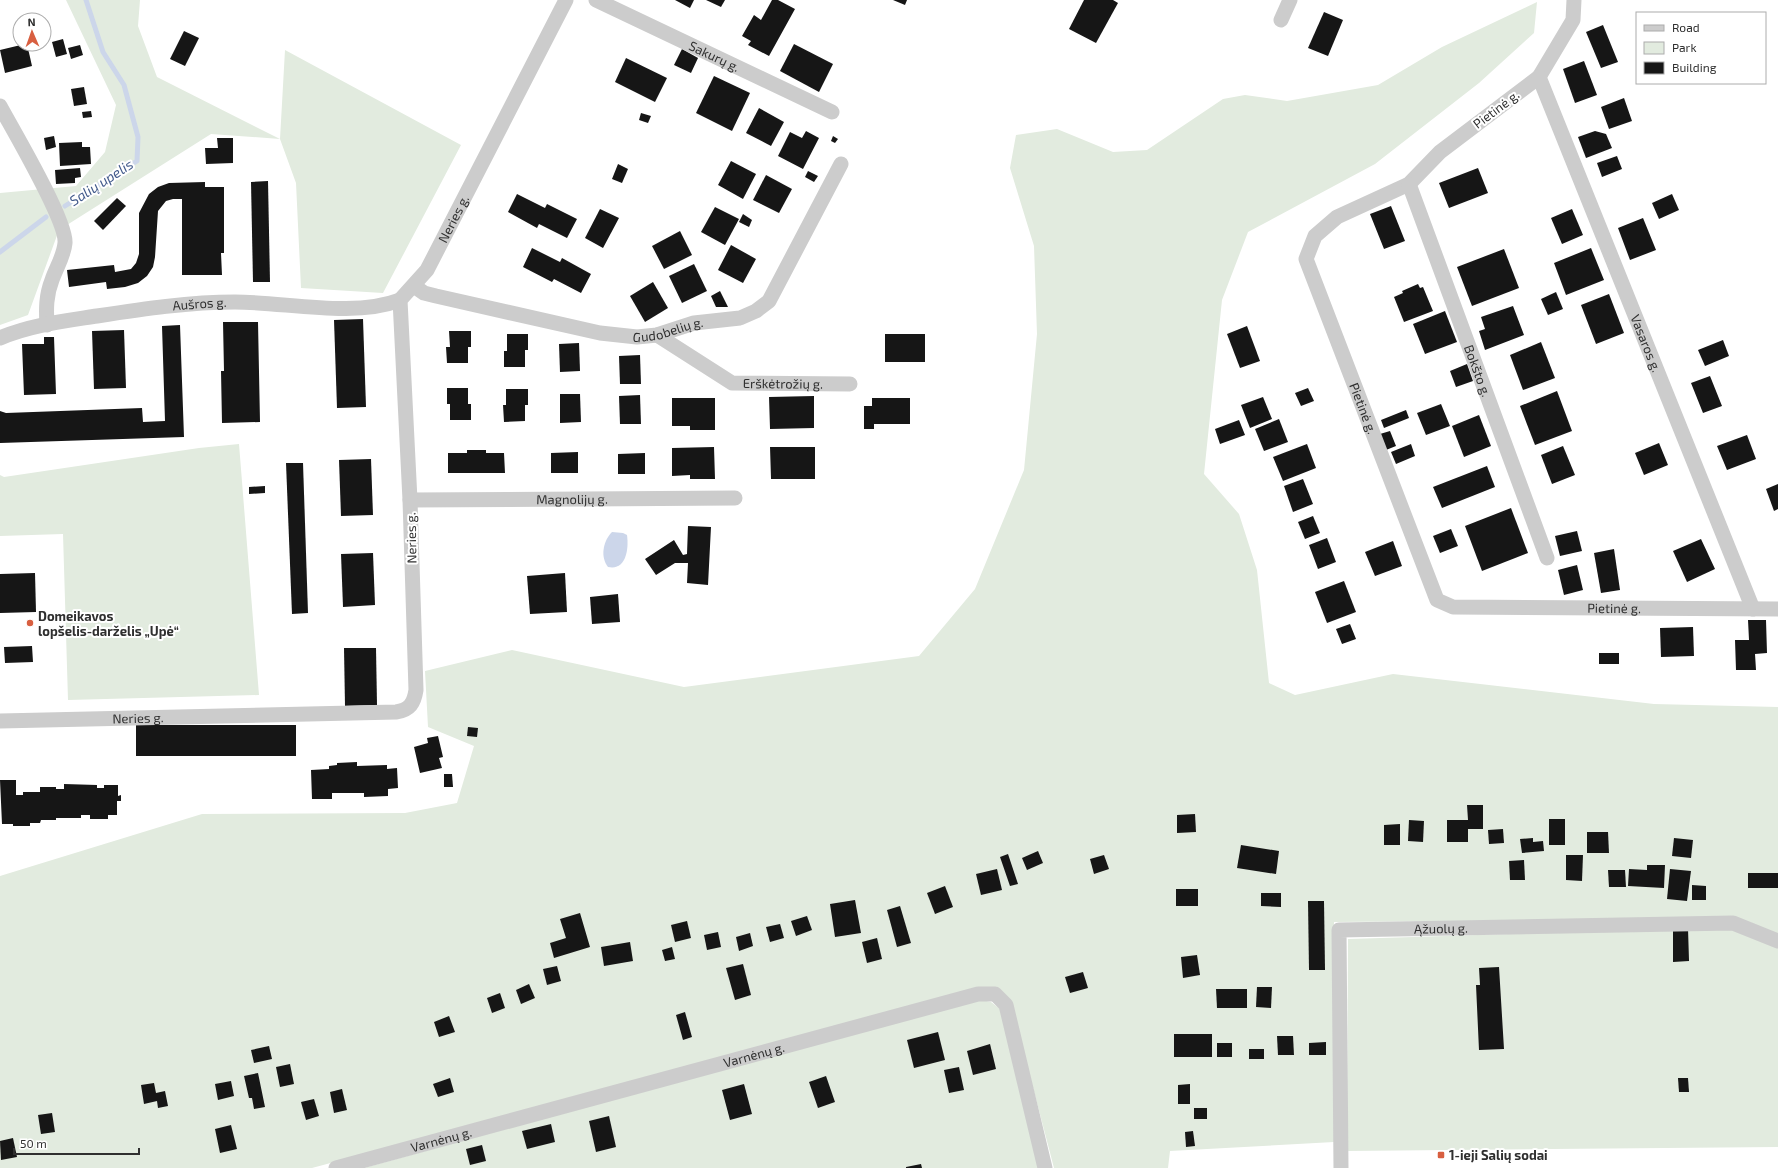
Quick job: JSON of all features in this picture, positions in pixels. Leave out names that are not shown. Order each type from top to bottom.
[{"type":"street","name":"Neries g.","points":[[0,721],[396,712],[404,711],[410,707],[416,690],[410,500],[400,300],[427,270],[566,0]]},
{"type":"street","name":"Sakurų g.","points":[[596,0],[832,112]]},
{"type":"street","points":[[1281,20],[1290,0]]},
{"type":"street","name":"Pietinė g.","points":[[1574,0],[1573,20],[1539,77],[1440,152],[1409,184],[1336,218],[1316,236],[1306,259],[1437,600],[1453,607],[1549,609],[1778,609]]},
{"type":"street","name":"Vasaros g.","points":[[1539,77],[1753,609]]},
{"type":"street","points":[[0,106],[52,204],[65,234],[65,243],[51,280],[46,303],[47,325]]},
{"type":"street","name":"Gudobelių g.","points":[[414,286],[424,293],[436,296],[600,332],[637,336],[657,335],[694,323],[740,318],[756,311],[769,301],[840,164]]},
{"type":"street","name":"Bokšto g.","points":[[1409,184],[1548,558]]},
{"type":"street","name":"Aušros g.","points":[[0,338],[47,325],[146,309],[236,302],[312,307],[372,307],[384,306],[400,300]]},
{"type":"street","name":"Erškėtrožių g.","points":[[657,335],[732,383],[850,384]]},
{"type":"street","name":"Magnolijų g.","points":[[410,500],[735,498]]},
{"type":"street","name":"Ąžuolų g.","points":[[1341,1168],[1339,930],[1733,923],[1778,941]]},
{"type":"street","name":"Varnėnų g.","points":[[336,1168],[978,994],[995,994],[1006,1005],[1045,1168]]},
{"type":"green space","points":[[66,0],[140,0],[138,26],[157,77],[280,139],[211,134],[59,230],[28,315],[0,325],[0,193],[76,186],[105,152],[116,105]]},
{"type":"green space","points":[[1537,2],[1534,33],[1479,83],[1375,164],[1248,232],[1222,300],[1204,474],[1239,514],[1257,570],[1269,683],[1295,695],[1393,674],[1654,704],[1778,707],[1778,935],[1734,919],[1334,922],[1334,1142],[1170,1151],[1168,1168],[1054,1168],[1011,1003],[981,988],[312,1168],[0,1168],[0,876],[202,814],[405,813],[457,803],[474,746],[428,727],[425,671],[512,650],[684,687],[919,656],[975,589],[1024,470],[1037,334],[1034,246],[1010,168],[1016,135],[1057,129],[1113,152],[1147,150],[1223,99],[1245,95],[1287,101],[1378,85],[1442,47]]},
{"type":"green space","points":[[285,50],[461,145],[383,293],[301,288],[296,183],[280,139]]},
{"type":"green space","points":[[239,444],[259,695],[68,700],[63,534],[0,536],[0,475],[4,477],[199,448]]},
{"type":"green space","points":[[1730,927],[1778,945],[1778,1147],[1347,1151],[1348,939]]},
{"type":"green space","points":[[977,999],[991,1002],[1000,1009],[1038,1168],[364,1168]]},
{"type":"water","points":[[612,532],[627,535],[627,552],[625,558],[619,566],[608,567],[603,554],[606,540]]},
{"type":"building","points":[[675,0],[694,0],[690,8]]},
{"type":"building","points":[[706,0],[725,0],[721,7]]},
{"type":"building","points":[[772,0],[778,0],[795,9],[769,56],[748,45],[751,41],[742,36],[754,15],[761,20]]},
{"type":"building","points":[[893,0],[907,0],[905,5]]},
{"type":"building","points":[[1084,0],[1113,0],[1118,3],[1096,43],[1069,29]]},
{"type":"building","points":[[1324,12],[1343,20],[1328,56],[1308,48]]},
{"type":"building","points":[[1603,25],[1618,62],[1601,68],[1586,32]]},
{"type":"building","points":[[184,31],[199,38],[185,66],[170,59]]},
{"type":"building","points":[[63,39],[67,54],[56,57],[52,42]]},
{"type":"building","points":[[794,44],[833,64],[819,92],[780,71]]},
{"type":"building","points":[[80,45],[83,55],[71,59],[68,48]]},
{"type":"building","points":[[12,47],[12,52],[29,52],[32,66],[5,73],[0,50]]},
{"type":"building","points":[[682,49],[698,58],[691,73],[674,65]]},
{"type":"building","points":[[626,58],[667,78],[655,102],[615,82]]},
{"type":"building","points":[[1584,61],[1597,95],[1575,103],[1563,69]]},
{"type":"building","points":[[714,76],[750,93],[732,131],[696,113]]},
{"type":"building","points":[[84,87],[87,104],[74,106],[71,89]]},
{"type":"building","points":[[1624,98],[1632,121],[1609,129],[1601,107]]},
{"type":"building","points":[[759,108],[784,122],[771,146],[746,133]]},
{"type":"building","points":[[91,111],[92,117],[83,118],[82,112]]},
{"type":"building","points":[[641,113],[651,116],[648,123],[639,120]]},
{"type":"building","points":[[806,131],[819,138],[803,169],[778,156],[790,132],[802,138]]},
{"type":"building","points":[[1595,131],[1606,134],[1612,148],[1586,158],[1578,137]]},
{"type":"building","points":[[54,136],[56,147],[46,150],[44,138]]},
{"type":"building","points":[[833,136],[838,139],[835,143],[831,141]]},
{"type":"building","points":[[217,138],[233,138],[233,163],[206,164],[205,148],[218,148]]},
{"type":"building","points":[[82,142],[82,147],[90,147],[91,164],[60,166],[59,143]]},
{"type":"building","points":[[1617,156],[1622,169],[1602,177],[1597,163]]},
{"type":"building","points":[[731,161],[756,174],[743,199],[718,185]]},
{"type":"building","points":[[618,164],[628,169],[622,183],[612,179]]},
{"type":"building","points":[[80,168],[81,177],[75,178],[75,183],[56,184],[55,170]]},
{"type":"building","points":[[1478,168],[1488,193],[1449,208],[1439,183]]},
{"type":"building","points":[[808,171],[818,176],[814,182],[805,177]]},
{"type":"building","points":[[766,175],[792,189],[779,213],[753,200]]},
{"type":"building","points":[[268,181],[270,282],[253,282],[251,182]]},
{"type":"building","points":[[205,182],[205,187],[224,187],[224,253],[221,253],[222,275],[182,275],[182,199],[173,199],[166,201],[158,211],[155,257],[153,267],[147,276],[138,283],[125,287],[107,289],[106,282],[69,287],[67,270],[114,265],[115,272],[131,269],[136,263],[139,254],[139,213],[149,194],[158,187],[169,183]]},
{"type":"building","points":[[517,194],[545,208],[547,204],[577,219],[567,238],[539,224],[537,228],[508,212]]},
{"type":"building","points":[[1672,194],[1679,210],[1659,219],[1652,203]]},
{"type":"building","points":[[117,198],[126,206],[103,230],[94,221]]},
{"type":"building","points":[[1391,206],[1405,241],[1384,249],[1370,214]]},
{"type":"building","points":[[715,207],[739,219],[725,245],[701,232]]},
{"type":"building","points":[[600,209],[619,218],[603,248],[585,238]]},
{"type":"building","points":[[1572,209],[1583,235],[1562,244],[1551,218]]},
{"type":"building","points":[[743,214],[752,220],[749,227],[739,222]]},
{"type":"building","points":[[1643,218],[1656,250],[1630,260],[1618,228]]},
{"type":"building","points":[[680,231],[692,255],[664,269],[652,246]]},
{"type":"building","points":[[731,245],[756,259],[743,283],[718,270]]},
{"type":"building","points":[[532,248],[560,262],[562,258],[591,274],[581,293],[554,279],[552,282],[523,267]]},
{"type":"building","points":[[1591,248],[1604,280],[1566,295],[1554,263]]},
{"type":"building","points":[[1504,249],[1519,288],[1472,306],[1457,267]]},
{"type":"building","points":[[694,264],[707,291],[682,303],[669,276]]},
{"type":"building","points":[[653,282],[668,308],[645,322],[630,296]]},
{"type":"building","points":[[1418,284],[1420,288],[1423,287],[1433,311],[1404,322],[1394,297],[1403,293],[1402,291]]},
{"type":"building","points":[[720,291],[728,307],[716,307],[711,296]]},
{"type":"building","points":[[1556,292],[1563,309],[1548,315],[1541,299]]},
{"type":"building","points":[[1609,294],[1624,333],[1596,344],[1581,305]]},
{"type":"building","points":[[1513,306],[1524,335],[1485,350],[1479,331],[1485,329],[1481,317]]},
{"type":"building","points":[[1445,311],[1457,342],[1425,354],[1413,324]]},
{"type":"building","points":[[363,319],[366,407],[337,408],[334,320]]},
{"type":"building","points":[[223,322],[258,322],[260,422],[222,423],[221,371],[224,371]]},
{"type":"building","points":[[180,325],[184,437],[0,443],[0,411],[6,413],[142,408],[143,422],[165,421],[162,326]]},
{"type":"building","points":[[1247,326],[1260,361],[1240,368],[1227,334]]},
{"type":"building","points":[[124,330],[126,388],[94,389],[92,331]]},
{"type":"building","points":[[449,331],[471,331],[471,347],[468,347],[468,363],[447,363],[446,347],[450,347]]},
{"type":"building","points":[[507,334],[528,334],[528,350],[525,350],[525,367],[504,367],[504,351],[507,351]]},
{"type":"building","points":[[885,334],[925,334],[925,362],[885,362]]},
{"type":"building","points":[[44,337],[54,337],[56,394],[24,395],[22,344],[44,344]]},
{"type":"building","points":[[1723,340],[1729,356],[1705,366],[1698,350]]},
{"type":"building","points":[[1541,342],[1555,378],[1523,390],[1510,355]]},
{"type":"building","points":[[579,343],[580,371],[560,372],[559,344]]},
{"type":"building","points":[[640,355],[641,384],[620,384],[619,356]]},
{"type":"building","points":[[1467,364],[1473,381],[1456,387],[1450,371]]},
{"type":"building","points":[[1710,376],[1722,406],[1703,413],[1691,383]]},
{"type":"building","points":[[447,388],[468,388],[468,404],[471,404],[471,420],[450,420],[450,404],[447,404]]},
{"type":"building","points":[[1308,388],[1314,401],[1301,406],[1295,393]]},
{"type":"building","points":[[506,389],[528,389],[528,405],[525,405],[525,421],[504,422],[503,405],[506,405]]},
{"type":"building","points":[[1557,391],[1572,431],[1535,445],[1520,406]]},
{"type":"building","points":[[560,394],[580,394],[581,422],[560,423]]},
{"type":"building","points":[[640,395],[641,424],[620,424],[619,396]]},
{"type":"building","points":[[814,396],[814,428],[770,429],[769,397]]},
{"type":"building","points":[[1263,397],[1272,419],[1250,428],[1241,405]]},
{"type":"building","points":[[672,398],[715,398],[715,430],[690,430],[690,426],[672,426]]},
{"type":"building","points":[[872,398],[910,398],[910,424],[874,424],[874,429],[864,429],[864,406],[872,406]]},
{"type":"building","points":[[1441,404],[1450,426],[1426,435],[1417,413]]},
{"type":"building","points":[[1406,410],[1409,418],[1384,428],[1381,420]]},
{"type":"building","points":[[1479,415],[1491,446],[1464,457],[1452,426]]},
{"type":"building","points":[[1279,419],[1288,442],[1264,451],[1255,429]]},
{"type":"building","points":[[1239,420],[1245,435],[1220,444],[1215,429]]},
{"type":"building","points":[[1390,431],[1396,446],[1386,450],[1380,434]]},
{"type":"building","points":[[1747,435],[1756,459],[1727,470],[1717,446]]},
{"type":"building","points":[[1659,443],[1668,465],[1644,475],[1635,453]]},
{"type":"building","points":[[1307,444],[1316,468],[1283,481],[1273,457]]},
{"type":"building","points":[[1411,444],[1415,456],[1396,464],[1391,452]]},
{"type":"building","points":[[1563,446],[1575,475],[1552,484],[1541,455]]},
{"type":"building","points":[[714,447],[715,479],[690,479],[690,475],[672,476],[672,448]]},
{"type":"building","points":[[770,447],[815,447],[815,479],[771,479]]},
{"type":"building","points":[[467,450],[486,450],[486,453],[504,453],[505,473],[448,473],[448,453],[467,453]]},
{"type":"building","points":[[578,452],[578,473],[551,473],[551,453]]},
{"type":"building","points":[[645,453],[645,474],[618,474],[618,454]]},
{"type":"building","points":[[371,459],[373,515],[341,516],[339,460]]},
{"type":"building","points":[[286,463],[303,463],[308,613],[292,614]]},
{"type":"building","points":[[1487,466],[1495,487],[1442,508],[1433,487]]},
{"type":"building","points":[[1303,479],[1313,504],[1293,512],[1284,486]]},
{"type":"building","points":[[1778,484],[1778,509],[1774,511],[1766,489]]},
{"type":"building","points":[[265,486],[265,493],[249,494],[249,487]]},
{"type":"building","points":[[1511,508],[1528,553],[1482,571],[1465,526]]},
{"type":"building","points":[[1313,516],[1320,533],[1305,539],[1298,522]]},
{"type":"building","points":[[688,526],[711,527],[708,585],[687,583],[688,563],[675,563],[656,575],[645,559],[674,540],[683,555],[687,554]]},
{"type":"building","points":[[1451,529],[1458,546],[1440,553],[1433,536]]},
{"type":"building","points":[[1577,531],[1582,551],[1560,556],[1555,536]]},
{"type":"building","points":[[1327,538],[1336,562],[1318,569],[1309,545]]},
{"type":"building","points":[[1701,539],[1715,569],[1687,582],[1673,551]]},
{"type":"building","points":[[1393,541],[1402,566],[1375,576],[1365,552]]},
{"type":"building","points":[[1614,549],[1620,590],[1601,593],[1594,553]]},
{"type":"building","points":[[373,553],[375,605],[343,607],[341,554]]},
{"type":"building","points":[[1577,565],[1583,590],[1564,595],[1558,570]]},
{"type":"building","points":[[35,573],[36,612],[0,613],[0,574]]},
{"type":"building","points":[[565,573],[567,612],[530,614],[527,576]]},
{"type":"building","points":[[1344,581],[1356,612],[1327,623],[1315,592]]},
{"type":"building","points":[[618,594],[620,622],[592,624],[590,597]]},
{"type":"building","points":[[1748,620],[1766,620],[1767,653],[1755,654],[1756,670],[1736,670],[1735,640],[1749,640]]},
{"type":"building","points":[[1350,624],[1356,639],[1342,644],[1336,629]]},
{"type":"building","points":[[1693,627],[1694,656],[1661,657],[1660,628]]},
{"type":"building","points":[[32,646],[33,662],[5,663],[4,647]]},
{"type":"building","points":[[344,648],[376,648],[377,705],[345,706]]},
{"type":"building","points":[[1599,653],[1619,653],[1619,664],[1599,664]]},
{"type":"building","points":[[136,725],[296,725],[296,756],[136,756]]},
{"type":"building","points":[[468,727],[478,728],[477,737],[467,736]]},
{"type":"building","points":[[438,736],[443,757],[439,758],[442,768],[420,773],[414,747],[428,743],[427,738]]},
{"type":"building","points":[[357,762],[357,766],[387,765],[387,769],[397,768],[398,788],[388,789],[388,796],[364,797],[364,793],[332,793],[332,799],[312,799],[311,770],[329,769],[329,766],[337,765],[337,763]]},
{"type":"building","points":[[444,774],[452,774],[453,787],[444,787]]},
{"type":"building","points":[[0,780],[16,780],[16,795],[23,795],[23,792],[40,792],[40,787],[56,787],[56,789],[64,789],[64,784],[97,785],[97,788],[104,788],[104,785],[118,785],[118,796],[121,795],[121,801],[117,801],[117,815],[108,815],[108,819],[90,819],[90,815],[81,815],[81,818],[56,818],[56,820],[41,820],[40,823],[30,823],[30,826],[13,826],[13,824],[2,824]]},
{"type":"building","points":[[1467,805],[1483,805],[1483,829],[1468,829],[1468,842],[1447,842],[1447,820],[1468,820]]},
{"type":"building","points":[[1195,814],[1196,832],[1177,833],[1177,815]]},
{"type":"building","points":[[1549,819],[1565,819],[1565,845],[1549,845]]},
{"type":"building","points":[[1409,820],[1424,821],[1423,842],[1408,841]]},
{"type":"building","points":[[1400,824],[1400,845],[1384,845],[1384,825]]},
{"type":"building","points":[[1503,829],[1504,843],[1489,844],[1488,830]]},
{"type":"building","points":[[1587,832],[1608,832],[1609,853],[1587,853]]},
{"type":"building","points":[[1533,838],[1533,842],[1543,841],[1544,851],[1522,853],[1520,839]]},
{"type":"building","points":[[1674,838],[1693,840],[1691,858],[1672,856]]},
{"type":"building","points":[[1241,845],[1279,851],[1276,874],[1237,868]]},
{"type":"building","points":[[1038,851],[1043,863],[1027,870],[1022,858]]},
{"type":"building","points":[[1008,854],[1018,884],[1010,886],[1000,857]]},
{"type":"building","points":[[1104,855],[1109,869],[1094,874],[1090,859]]},
{"type":"building","points":[[1566,855],[1583,855],[1582,881],[1566,880]]},
{"type":"building","points":[[1524,860],[1525,880],[1510,880],[1509,861]]},
{"type":"building","points":[[1647,865],[1665,865],[1664,888],[1628,886],[1629,869],[1647,870]]},
{"type":"building","points":[[997,869],[1002,890],[981,895],[976,874]]},
{"type":"building","points":[[1670,869],[1691,871],[1687,901],[1667,899]]},
{"type":"building","points":[[1608,870],[1625,870],[1626,887],[1609,887]]},
{"type":"building","points":[[1748,873],[1778,873],[1778,888],[1748,888]]},
{"type":"building","points":[[1692,885],[1706,886],[1706,900],[1692,900]]},
{"type":"building","points":[[945,886],[953,907],[935,914],[927,893]]},
{"type":"building","points":[[1176,889],[1198,889],[1198,906],[1176,906]]},
{"type":"building","points":[[1261,893],[1281,893],[1281,907],[1261,906]]},
{"type":"building","points":[[855,900],[861,933],[835,937],[830,904]]},
{"type":"building","points":[[1308,901],[1324,901],[1325,970],[1309,970]]},
{"type":"building","points":[[900,906],[911,943],[897,947],[887,910]]},
{"type":"building","points":[[580,913],[590,947],[554,958],[550,943],[566,938],[560,919]]},
{"type":"building","points":[[807,916],[812,930],[796,936],[791,921]]},
{"type":"building","points":[[687,921],[691,938],[675,942],[671,925]]},
{"type":"building","points":[[780,924],[784,938],[770,942],[766,927]]},
{"type":"building","points":[[1673,929],[1688,929],[1689,961],[1673,962]]},
{"type":"building","points":[[718,932],[721,947],[707,950],[704,935]]},
{"type":"building","points":[[750,933],[753,946],[739,951],[736,937]]},
{"type":"building","points":[[877,938],[882,959],[867,963],[862,942]]},
{"type":"building","points":[[630,942],[633,961],[604,966],[601,947]]},
{"type":"building","points":[[672,947],[675,959],[665,961],[662,950]]},
{"type":"building","points":[[1197,955],[1200,975],[1183,978],[1181,957]]},
{"type":"building","points":[[743,964],[751,995],[735,1000],[726,968]]},
{"type":"building","points":[[557,966],[561,981],[547,985],[543,969]]},
{"type":"building","points":[[1499,967],[1504,1049],[1479,1050],[1476,985],[1480,985],[1479,968]]},
{"type":"building","points":[[1083,972],[1088,988],[1070,993],[1065,977]]},
{"type":"building","points":[[529,984],[535,998],[521,1004],[516,990]]},
{"type":"building","points":[[1257,987],[1272,987],[1271,1008],[1256,1007]]},
{"type":"building","points":[[1216,989],[1247,989],[1247,1008],[1217,1008]]},
{"type":"building","points":[[500,993],[505,1008],[492,1013],[487,998]]},
{"type":"building","points":[[685,1012],[692,1037],[683,1040],[676,1015]]},
{"type":"building","points":[[449,1016],[455,1032],[439,1037],[434,1022]]},
{"type":"building","points":[[938,1032],[945,1060],[914,1068],[907,1040]]},
{"type":"building","points":[[1174,1034],[1212,1034],[1212,1057],[1174,1057]]},
{"type":"building","points":[[1277,1036],[1293,1036],[1294,1055],[1278,1055]]},
{"type":"building","points":[[1326,1042],[1326,1055],[1309,1055],[1309,1043]]},
{"type":"building","points":[[1217,1043],[1232,1043],[1232,1057],[1217,1057]]},
{"type":"building","points":[[990,1044],[996,1069],[973,1075],[967,1051]]},
{"type":"building","points":[[269,1046],[272,1059],[254,1063],[251,1050]]},
{"type":"building","points":[[1249,1049],[1264,1049],[1264,1059],[1249,1059]]},
{"type":"building","points":[[290,1064],[294,1084],[280,1087],[276,1067]]},
{"type":"building","points":[[959,1067],[964,1090],[949,1093],[944,1070]]},
{"type":"building","points":[[258,1073],[265,1107],[254,1109],[252,1098],[249,1098],[244,1076]]},
{"type":"building","points":[[826,1076],[835,1102],[818,1108],[809,1082]]},
{"type":"building","points":[[450,1078],[454,1092],[438,1097],[433,1084]]},
{"type":"building","points":[[1678,1078],[1688,1078],[1689,1092],[1679,1092]]},
{"type":"building","points":[[231,1081],[234,1096],[218,1100],[215,1084]]},
{"type":"building","points":[[154,1083],[156,1093],[165,1091],[168,1106],[158,1108],[157,1101],[144,1104],[141,1085]]},
{"type":"building","points":[[744,1084],[752,1114],[730,1120],[722,1090]]},
{"type":"building","points":[[1190,1084],[1190,1104],[1178,1104],[1178,1085]]},
{"type":"building","points":[[342,1089],[347,1110],[334,1113],[330,1092]]},
{"type":"building","points":[[314,1099],[319,1116],[306,1120],[301,1102]]},
{"type":"building","points":[[1194,1108],[1207,1108],[1207,1119],[1194,1119]]},
{"type":"building","points":[[52,1113],[55,1132],[41,1134],[38,1115]]},
{"type":"building","points":[[609,1116],[616,1147],[596,1152],[589,1121]]},
{"type":"building","points":[[551,1124],[555,1142],[527,1149],[522,1131]]},
{"type":"building","points":[[231,1125],[237,1149],[220,1153],[215,1129]]},
{"type":"building","points":[[1193,1131],[1195,1146],[1186,1147],[1185,1132]]},
{"type":"building","points":[[13,1138],[17,1157],[1,1160],[0,1141]]},
{"type":"building","points":[[482,1145],[486,1161],[470,1165],[466,1149]]},
{"type":"building","points":[[921,1164],[922,1168],[906,1168],[906,1167]]},
{"type":"waterway","name":"Salių upelis","points":[[65,206],[137,161],[138,137],[124,85],[103,52],[86,0]]},
{"type":"waterway","name":"Salių upelis","points":[[0,252],[46,217]]},
{"type":"place","name":"Domeikavos lopšelis-darželis „Upė“","points":[[30,623]]},
{"type":"place","name":"1-ieji Salių sodai","points":[[1441,1155]]}]
